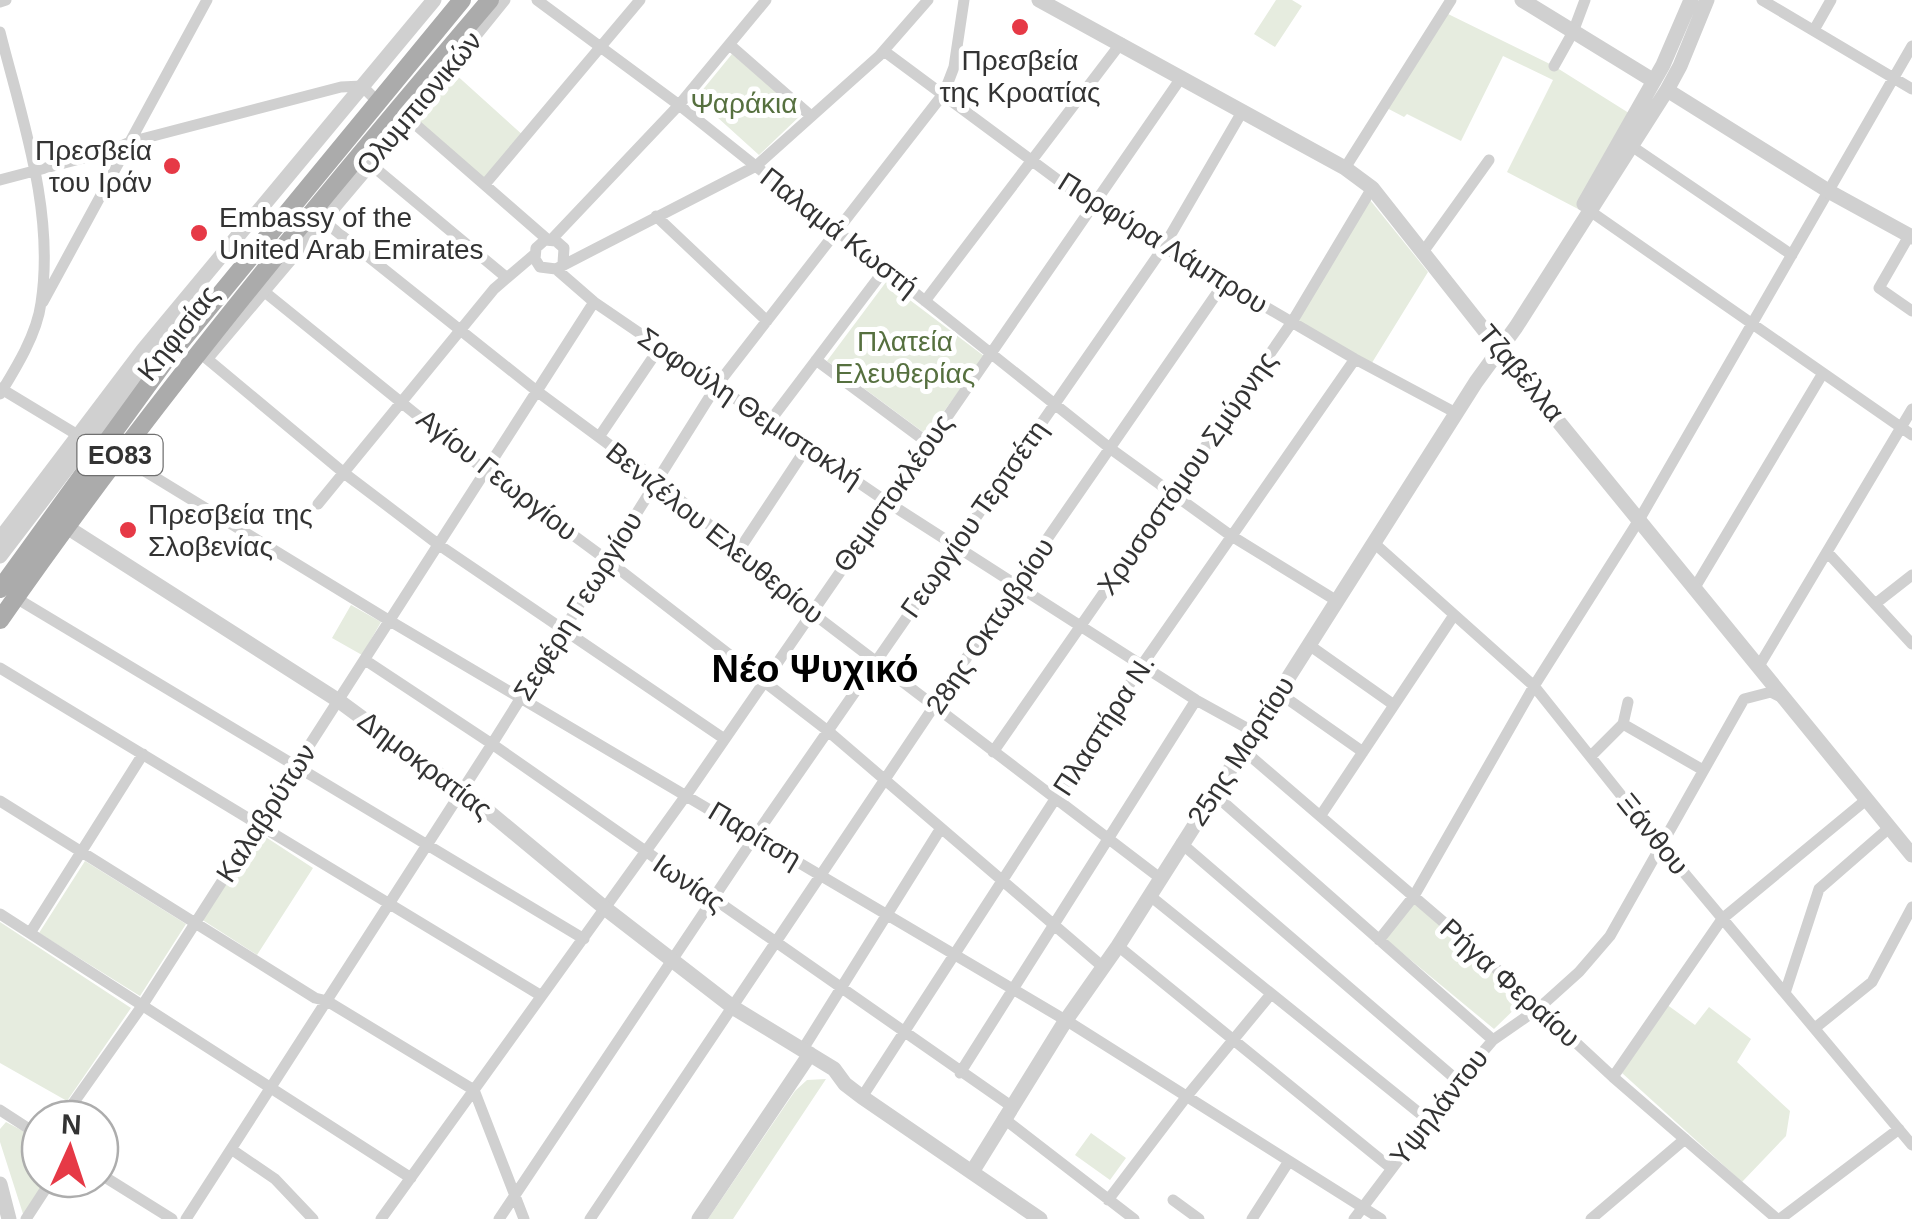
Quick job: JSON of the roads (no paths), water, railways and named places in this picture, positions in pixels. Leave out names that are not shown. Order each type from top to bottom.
[{"type":"main road","name":"Κηφισίας","points":[[0,589],[166,360],[462,0]]},
{"type":"main road","name":"Κηφισίας","points":[[0,620],[161,400],[300,226],[490,0]]},
{"type":"main road","points":[[428,94],[438,62]]},
{"type":"main road","points":[[266,284],[300,226]]},
{"type":"main road","points":[[167,337],[231,282]]},
{"type":"street","points":[[76,434],[1,390],[28,342],[41,306],[207,0]]},
{"type":"street","points":[[0,538],[76,434],[434,0]]},
{"type":"street","name":"Ολυμπιονικών","points":[[0,631],[126,459],[206,358],[505,0]]},
{"type":"street","name":"Παλαμά Κωστή","points":[[537,0],[679,105],[1111,449],[1230,535],[1337,601]]},
{"type":"street","points":[[486,183],[640,0]]},
{"type":"street","points":[[318,504],[494,289],[535,254],[540,243],[550,240],[679,105],[766,0]]},
{"type":"street","points":[[508,278],[555,267],[756,166],[884,51],[928,0]]},
{"type":"street","name":"Σεφέρη Γεωργίου","points":[[186,1219],[717,386],[944,93],[954,67],[964,0]]},
{"type":"street","name":"Τζαβέλλα","points":[[1040,0],[1344,168],[1372,188],[1912,854]]},
{"type":"street","points":[[1344,168],[1450,0]]},
{"type":"street","points":[[1522,0],[1830,192],[1911,236],[1878,288],[1912,312]]},
{"type":"street","points":[[1554,66],[1585,0]]},
{"type":"street","points":[[1497,346],[1660,85],[1691,0]]},
{"type":"street","points":[[1497,346],[1590,211],[1707,0]]},
{"type":"street","points":[[1762,0],[1912,90]]},
{"type":"street","points":[[1814,30],[1830,0]]},
{"type":"street","points":[[0,32],[36,172],[43,224],[41,306]]},
{"type":"street","points":[[925,300],[1121,43]]},
{"type":"street","points":[[731,46],[810,116]]},
{"type":"street","points":[[1380,940],[1414,896],[1534,686],[1639,520],[1912,46]]},
{"type":"street","name":"Πορφύρα Λάμπρου","points":[[884,51],[1093,206],[1355,359],[1456,413]]},
{"type":"street","name":"Θεμιστοκλέους","points":[[381,1219],[540,995],[606,910],[1181,78]]},
{"type":"street","points":[[0,180],[341,87],[362,86],[378,102]]},
{"type":"street","name":"Γεωργίου Τερτσέτη","points":[[499,1219],[755,836],[1162,248],[1242,112]]},
{"type":"street","points":[[408,118],[564,248],[555,267]]},
{"type":"street","points":[[1630,145],[1792,255]]},
{"type":"street","points":[[1423,252],[1488,160]]},
{"type":"street","points":[[369,164],[508,278]]},
{"type":"street","name":"Χρυσοστόμου Σμύρνης","points":[[992,752],[1292,322],[1372,188]]},
{"type":"street","points":[[1590,211],[1906,431]]},
{"type":"street","points":[[656,216],[767,320]]},
{"type":"street","name":"Βενιζέλου Ελευθερίου","points":[[321,219],[538,392],[657,480],[811,612],[1160,878]]},
{"type":"street","points":[[535,254],[537,263],[555,267]]},
{"type":"street","name":"Σοφούλη Θεμιστοκλή","points":[[555,267],[594,302],[888,502],[1196,700],[1254,732]]},
{"type":"street","points":[[770,422],[885,269]]},
{"type":"street","name":"28ης Οκτωβρίου","points":[[590,1219],[1016,584],[1224,283]]},
{"type":"street","name":"Αγίου Γεωργίου","points":[[266,284],[486,471],[828,731],[1103,968]]},
{"type":"street","name":"Καλαβρύτων","points":[[76,1099],[142,1006],[594,302]]},
{"type":"street","points":[[0,556],[167,337]]},
{"type":"street","name":"25ης Μαρτίου","points":[[968,1169],[996,1137],[1007,1112],[1118,946],[1476,382],[1483,360],[1497,346]]},
{"type":"street","points":[[599,438],[660,347]]},
{"type":"street","points":[[206,358],[438,545],[723,738]]},
{"type":"street","name":"Πλαστήρα Ν.","points":[[862,1097],[1142,665],[1355,359]]},
{"type":"street","points":[[816,360],[928,443]]},
{"type":"street","points":[[1694,589],[1823,372]]},
{"type":"street","points":[[1759,666],[1906,431],[1912,410]]},
{"type":"street","points":[[739,550],[808,447]]},
{"type":"street","name":"Παρίτση","points":[[126,459],[1066,1020],[1289,1161],[1358,1214],[1381,1219]]},
{"type":"street","name":"Δημοκρατίας","points":[[73,531],[339,700],[461,791],[606,910],[759,1026],[768,1038],[804,1056],[1040,1219]]},
{"type":"street","name":"Ξάνθου","points":[[1374,543],[1534,686],[1660,844],[1912,1144]]},
{"type":"street","points":[[1828,553],[1912,644]]},
{"type":"street","points":[[1875,604],[1912,575]]},
{"type":"street","points":[[22,600],[584,939]]},
{"type":"street","points":[[1321,815],[1454,615]]},
{"type":"street","points":[[1309,645],[1394,706]]},
{"type":"street","name":"Ιωνίας","points":[[365,660],[492,744],[960,1073],[1134,1219]]},
{"type":"street","points":[[0,668],[540,995]]},
{"type":"street","points":[[1279,692],[1363,752]]},
{"type":"street","name":"Υψηλάντου","points":[[1358,1214],[1458,1080],[1493,1040],[1539,1008],[1579,972],[1610,936],[1744,699],[1771,692],[1784,700]]},
{"type":"street","points":[[960,1073],[1196,700]]},
{"type":"street","points":[[1591,756],[1623,724],[1628,702]]},
{"type":"street","points":[[1623,724],[1703,770]]},
{"type":"street","name":"Ρήγα Φεραίου","points":[[1242,749],[1779,1219]]},
{"type":"street","points":[[30,933],[143,754]]},
{"type":"street","points":[[1214,794],[1493,1040]]},
{"type":"street","points":[[0,800],[315,998],[327,1001],[474,1090],[524,1219]]},
{"type":"street","points":[[1613,1077],[1722,919],[1866,800]]},
{"type":"street","points":[[699,1219],[784,1089],[792,1084],[842,988],[941,828]]},
{"type":"street","points":[[1784,992],[1819,889],[1889,828]]},
{"type":"street","points":[[1181,843],[1458,1080]]},
{"type":"street","points":[[1149,895],[1428,1120]]},
{"type":"street","points":[[1815,1028],[1872,982],[1912,907]]},
{"type":"street","points":[[0,914],[411,1178]]},
{"type":"street","points":[[1118,946],[1391,1168]]},
{"type":"street","points":[[1108,1200],[1271,994]]},
{"type":"street","points":[[1779,1219],[1899,1129]]},
{"type":"street","points":[[1591,1219],[1685,1139]]},
{"type":"street","points":[[231,1149],[275,1178],[313,1219]]},
{"type":"street","points":[[1252,1219],[1289,1161]]},
{"type":"street","points":[[0,1184],[5,1212]]},
{"type":"street","points":[[120,1186],[172,1219]]},
{"type":"street","points":[[1174,1200],[1199,1219]]},
{"type":"place","name":"Πρεσβεία της Κροατίας","points":[[1020,27]]},
{"type":"place","name":"Πρεσβεία του Ιράν","points":[[172,166]]},
{"type":"place","name":"Embassy of the United Arab Emirates","points":[[199,233]]},
{"type":"place","name":"Πρεσβεία της Σλοβενίας","points":[[128,530]]},
{"type":"district","name":"Νέο Ψυχικό","points":[[815,669]]},
{"type":"park label","name":"Ψαράκια","points":[[744,103]]},
{"type":"park label","name":"Πλατεία Ελευθερίας","points":[[905,357]]}]
